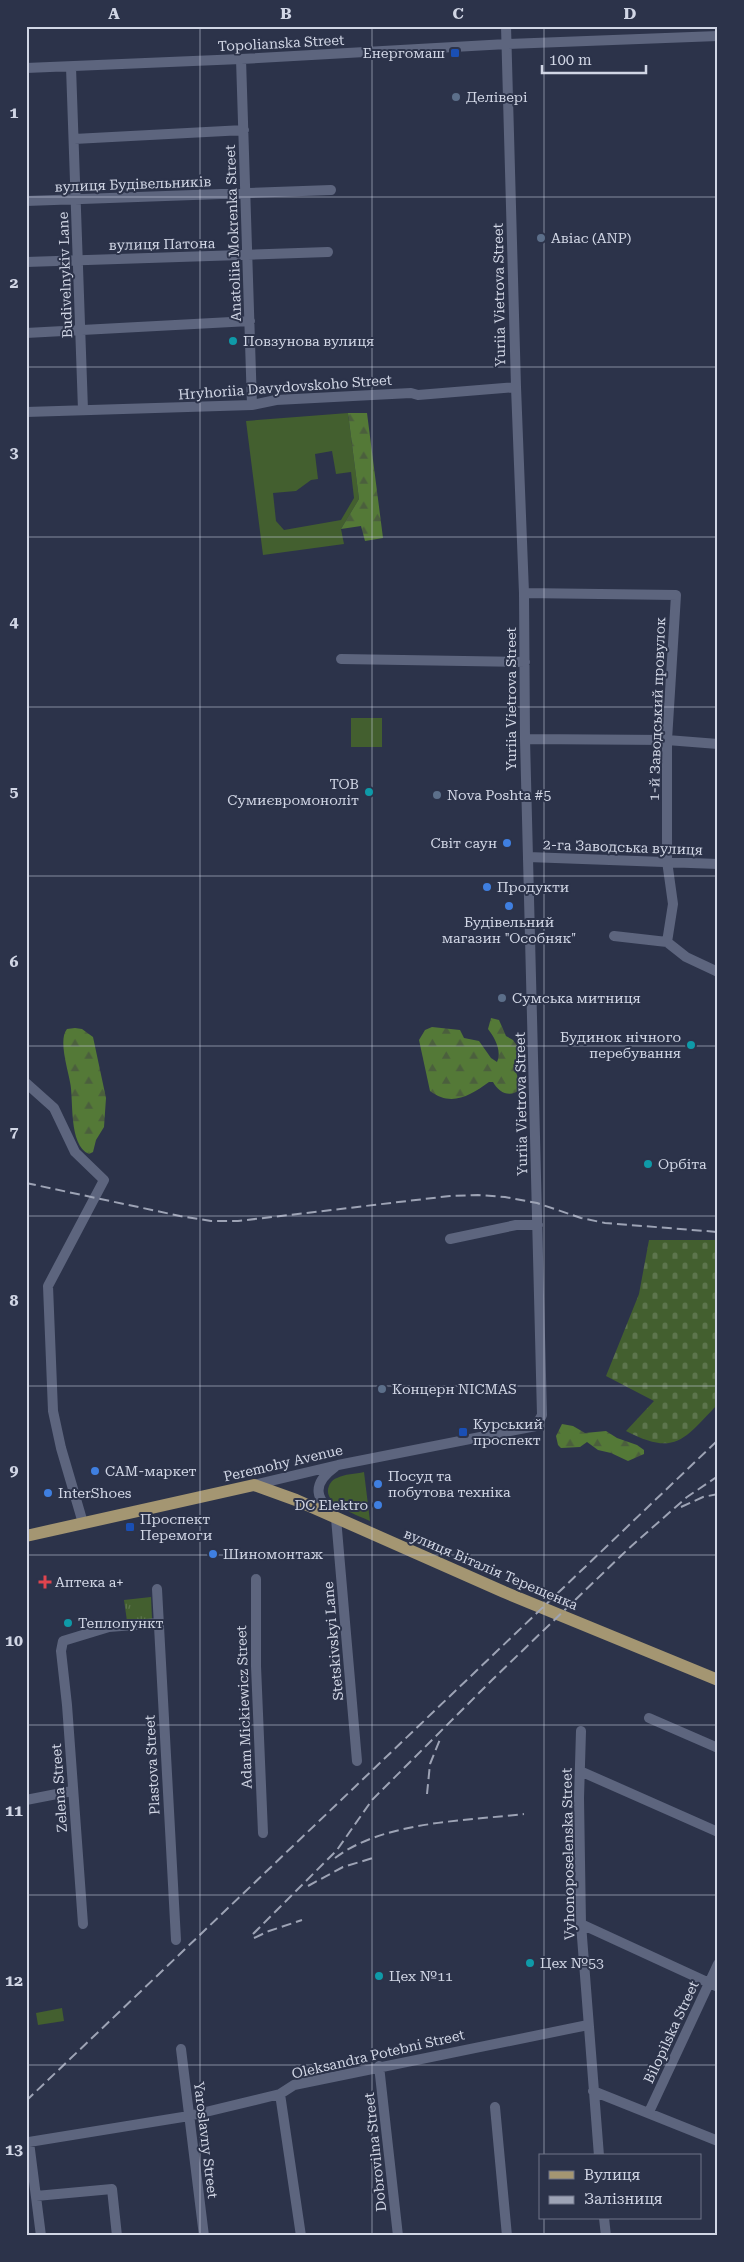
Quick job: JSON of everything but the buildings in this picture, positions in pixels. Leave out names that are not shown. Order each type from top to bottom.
[{"type":"main road","name":"Peremohy Avenue","points":[[26,1536],[254,1485]]},
{"type":"main road","name":"вулиця Віталія Терещенка","points":[[254,1485],[296,1500],[504,1592],[718,1680]]},
{"type":"street","name":"Yuriia Vietrova Street","points":[[506,26],[524,593],[525,739],[542,1415]]},
{"type":"street","name":"Topolianska Street","points":[[26,68],[241,59],[507,44],[718,36]]},
{"type":"street","name":"Anatoliia Mokrenka Street","points":[[241,59],[252,405]]},
{"type":"street","name":"Budivelnykiv Lane","points":[[71,67],[83,410]]},
{"type":"street","points":[[74,139],[244,130]]},
{"type":"street","name":"вулиця Будівельників","points":[[26,201],[331,190]]},
{"type":"street","name":"вулиця Патона","points":[[26,262],[328,252]]},
{"type":"street","points":[[26,333],[250,321]]},
{"type":"street","name":"Hryhoriia Davydovskoho Street","points":[[26,412],[252,405],[276,400],[411,393],[418,395],[516,387]]},
{"type":"street","name":"1-й Заводський провулок","points":[[524,593],[676,595],[666,740],[667,861],[672,904],[667,942]]},
{"type":"street","points":[[341,659],[525,662]]},
{"type":"street","points":[[525,739],[666,740],[718,744]]},
{"type":"street","name":"2-га Заводська вулиця","points":[[528,857],[718,864]]},
{"type":"street","points":[[614,936],[667,942],[686,957],[718,972]]},
{"type":"street","points":[[26,1083],[54,1108],[75,1152],[104,1180],[48,1286],[53,1411],[60,1448],[83,1523]]},
{"type":"street","points":[[450,1239],[516,1225],[538,1226]]},
{"type":"street","name":"Peremohy Avenue","points":[[254,1485],[338,1465],[536,1426],[542,1415]]},
{"type":"street","points":[[336,1518],[319,1498],[318,1488],[322,1478],[338,1465]]},
{"type":"street","name":"Stetskivskyi Lane","points":[[336,1518],[358,1761]]},
{"type":"street","name":"Adam Mickiewicz Street","points":[[256,1579],[256,1657],[263,1833]]},
{"type":"street","name":"Plastova Street","points":[[157,1589],[176,1940]]},
{"type":"street","name":"Zelena Street","points":[[83,1924],[67,1705],[61,1651],[63,1641],[109,1627],[158,1623]]},
{"type":"street","points":[[650,1718],[718,1748]]},
{"type":"street","name":"Vyhonoposelenska Street","points":[[581,1731],[578,1798],[581,1924],[599,2154]]},
{"type":"street","points":[[580,1771],[718,1832]]},
{"type":"street","points":[[26,1800],[72,1791]]},
{"type":"street","points":[[581,1924],[714,1985]]},
{"type":"street","name":"Bilopilska Street","points":[[649,2112],[714,1985],[718,1964]]},
{"type":"street","name":"Oleksandra Potebni Street","points":[[36,2196],[30,2142],[189,2116],[280,2094],[294,2085],[379,2066],[588,2025]]},
{"type":"street","name":"Yaroslavny Street","points":[[181,2048],[204,2236]]},
{"type":"street","name":"Dobrovilna Street","points":[[379,2066],[398,2236]]},
{"type":"street","points":[[593,2091],[718,2141]]},
{"type":"street","points":[[280,2094],[301,2236]]},
{"type":"street","points":[[495,2107],[507,2236]]},
{"type":"street","points":[[41,2236],[36,2196],[112,2189],[117,2236]]},
{"type":"street","points":[[604,2220],[606,2236]]},
{"type":"green space","points":[[348,413],[359,499],[341,529],[344,544],[263,555],[246,421]],"holes":[[[332,451],[336,474],[351,472],[354,498],[341,520],[284,530],[276,521],[273,493],[296,491],[311,480],[318,479],[315,454]]]},
{"type":"green space","points":[[348,413],[367,413],[383,538],[365,541],[361,526],[341,529],[359,499]]},
{"type":"green space","points":[[351,718],[382,718],[382,747],[351,747]]},
{"type":"green space","points":[[491,1018],[499,1020],[506,1036],[513,1040],[518,1047],[523,1071],[516,1072],[521,1088],[509,1094],[498,1089],[493,1082],[489,1082],[475,1092],[453,1099],[438,1096],[430,1091],[419,1040],[425,1030],[432,1027],[460,1030],[464,1038],[479,1041],[491,1058],[497,1062],[498,1049],[488,1029]]},
{"type":"green space","points":[[67,1029],[82,1029],[93,1037],[106,1098],[104,1127],[96,1140],[93,1152],[89,1154],[82,1149],[75,1132],[71,1090],[63,1047],[64,1034]]},
{"type":"green space","points":[[649,1240],[718,1240],[718,1404],[687,1435],[668,1443],[657,1443],[643,1439],[626,1431],[654,1401],[606,1376],[639,1294]]},
{"type":"green space","points":[[562,1424],[573,1426],[585,1433],[606,1431],[617,1438],[637,1445],[644,1450],[644,1454],[628,1461],[611,1453],[598,1450],[587,1442],[580,1447],[561,1448],[558,1445],[556,1436]]},
{"type":"green space","points":[[364,1472],[370,1521],[342,1508],[330,1498],[328,1492],[329,1485],[334,1479]]},
{"type":"green space","points":[[151,1597],[152,1619],[127,1621],[124,1600]]},
{"type":"green space","points":[[62,2008],[64,2021],[38,2025],[36,2013]]},
{"type":"railway","points":[[26,1183],[211,1221],[238,1221],[450,1196],[478,1195],[505,1197],[537,1203],[581,1218],[605,1223],[718,1232]]},
{"type":"railway","points":[[26,2101],[718,1440]]},
{"type":"railway","points":[[253,1934],[337,1850],[372,1800],[492,1680],[627,1550],[687,1497],[718,1476]]},
{"type":"railway","points":[[681,1507],[703,1497],[718,1494]]},
{"type":"railway","points":[[427,1794],[430,1764],[441,1737]]},
{"type":"railway","points":[[335,1858],[377,1836],[401,1830],[451,1821],[524,1814]]},
{"type":"railway","points":[[308,1886],[343,1867],[373,1858]]},
{"type":"railway","points":[[254,1938],[302,1920]]},
{"type":"place","name":"Енергомаш","points":[[455,53]]},
{"type":"place","name":"Делівері","points":[[456,97]]},
{"type":"place","name":"Авіас (ANP)","points":[[541,238]]},
{"type":"place","name":"Повзунова вулиця","points":[[233,341]]},
{"type":"place","name":"ТОВ Сумиєвромоноліт","points":[[369,792]]},
{"type":"place","name":"Nova Poshta #5","points":[[437,795]]},
{"type":"place","name":"Світ саун","points":[[507,843]]},
{"type":"place","name":"Продукти","points":[[487,887]]},
{"type":"place","name":"Будівельний магазин \"Особняк\"","points":[[509,906]]},
{"type":"place","name":"Сумська митниця","points":[[502,998]]},
{"type":"place","name":"Будинок нічного перебування","points":[[691,1045]]},
{"type":"place","name":"Орбіта","points":[[648,1164]]},
{"type":"place","name":"Концерн NICMAS","points":[[382,1389]]},
{"type":"place","name":"Курський проспект","points":[[463,1432]]},
{"type":"place","name":"САМ-маркет","points":[[95,1471]]},
{"type":"place","name":"Посуд та побутова техніка","points":[[378,1484]]},
{"type":"place","name":"InterShoes","points":[[48,1493]]},
{"type":"place","name":"DC Elektro","points":[[378,1505]]},
{"type":"place","name":"Проспект Перемоги","points":[[130,1527]]},
{"type":"place","name":"Шиномонтаж","points":[[213,1554]]},
{"type":"place","name":"Аптека а+","points":[[45,1582]]},
{"type":"place","name":"Теплопункт","points":[[68,1623]]},
{"type":"place","name":"Цех №53","points":[[530,1963]]},
{"type":"place","name":"Цех №11","points":[[379,1976]]}]
